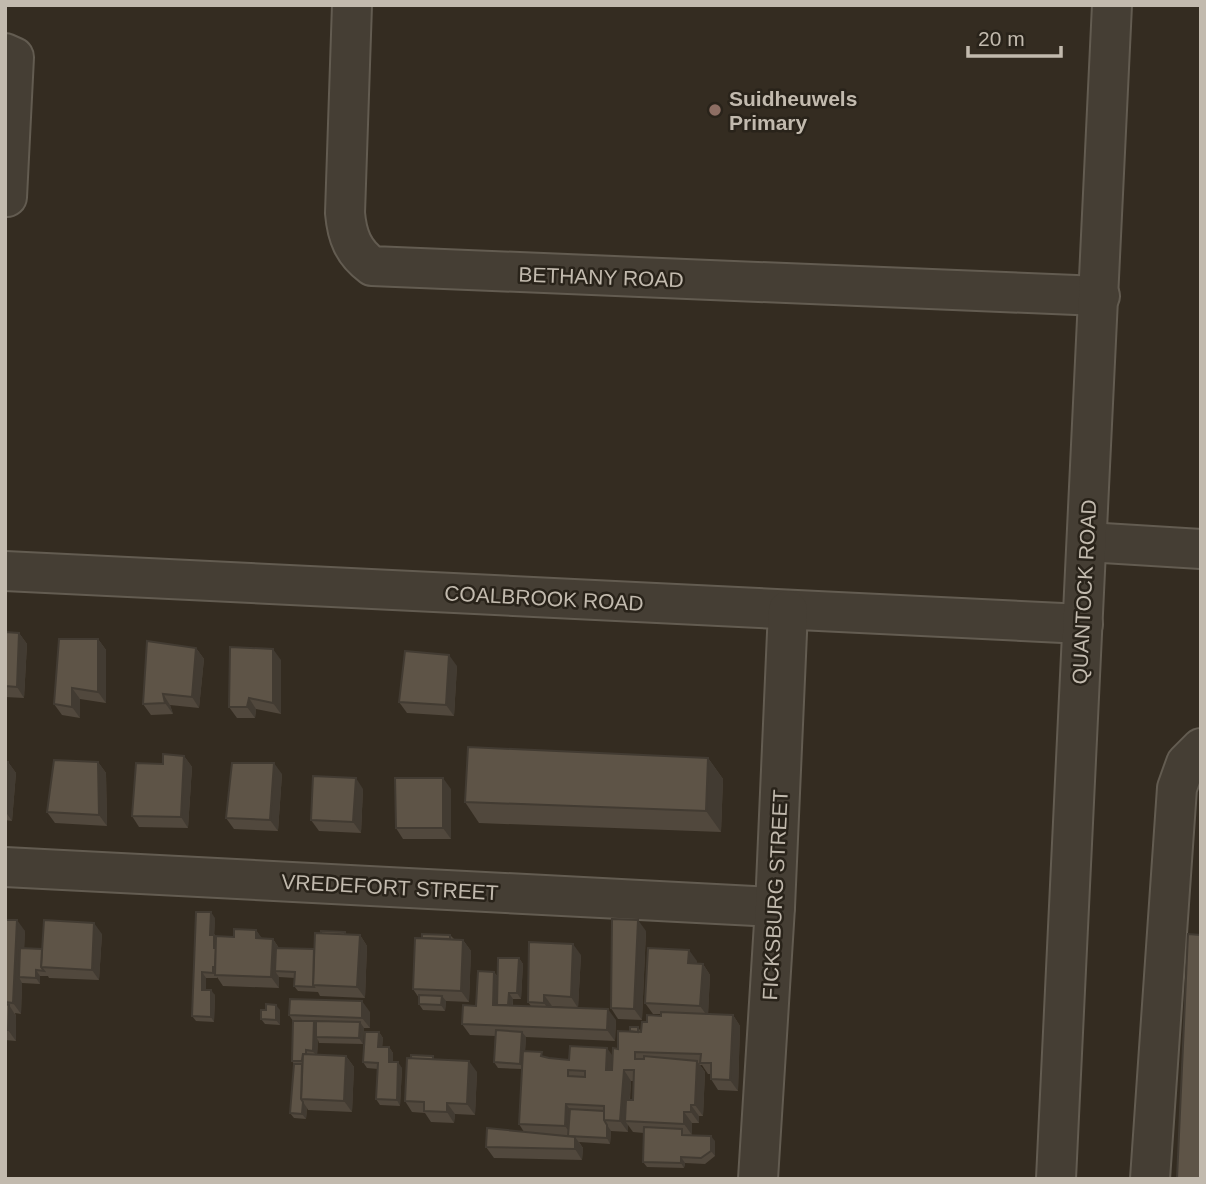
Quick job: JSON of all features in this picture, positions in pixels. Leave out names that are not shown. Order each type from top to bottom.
[{"type":"street","name":"BETHANY ROAD","points":[[352,5],[345,214],[351,243],[360,257],[372,265],[1100,296]]},
{"type":"street","name":"QUANTOCK ROAD","points":[[1056,1179],[1112,5]]},
{"type":"street","points":[[5,53],[14,57],[7,197]]},
{"type":"street","points":[[1087,542],[1201,549]]},
{"type":"street","name":"COALBROOK ROAD","points":[[5,571],[1083,624]]},
{"type":"street","name":"FICKSBURG STREET","points":[[758,1179],[775,907],[788,610]]},
{"type":"street","points":[[1150,1179],[1177,789],[1186,763],[1201,748]]},
{"type":"street","name":"VREDEFORT STREET","points":[[5,867],[775,907]]},
{"type":"building","points":[[5,632],[19,633],[17,687],[5,686]]},
{"type":"building","points":[[59,639],[98,639],[98,692],[72,688],[72,707],[54,704]]},
{"type":"building","points":[[147,641],[196,648],[192,697],[163,694],[165,703],[143,704]]},
{"type":"building","points":[[230,647],[273,649],[273,703],[249,698],[247,707],[229,707]]},
{"type":"building","points":[[405,651],[449,655],[446,705],[399,702]]},
{"type":"building","points":[[468,747],[708,758],[706,811],[465,802]]},
{"type":"building","points":[[163,754],[184,756],[181,817],[132,816],[136,763],[163,764]]},
{"type":"building","points":[[54,760],[98,762],[99,815],[47,812]]},
{"type":"building","points":[[5,762],[8,762],[5,802]]},
{"type":"building","points":[[232,763],[274,763],[270,820],[226,818]]},
{"type":"building","points":[[313,776],[356,778],[353,822],[311,820]]},
{"type":"building","points":[[395,778],[443,778],[443,828],[396,828]]},
{"type":"building","points":[[196,912],[211,912],[210,935],[214,935],[215,967],[213,973],[202,972],[202,990],[211,990],[211,1017],[192,1016]]},
{"type":"building","points":[[612,919],[638,920],[634,1009],[611,1008]]},
{"type":"building","points":[[5,920],[17,920],[13,1003],[5,1002]]},
{"type":"building","points":[[44,920],[94,923],[92,970],[41,967]]},
{"type":"building","points":[[234,929],[256,930],[256,938],[273,939],[271,977],[215,975],[216,936],[234,937]]},
{"type":"building","points":[[321,931],[345,932],[345,935],[321,934]]},
{"type":"building","points":[[315,933],[360,935],[357,987],[313,985]]},
{"type":"building","points":[[422,934],[450,935],[450,939],[422,938]]},
{"type":"building","points":[[1188,934],[1201,935],[1201,1179],[1177,1179]]},
{"type":"building","points":[[415,938],[463,940],[461,991],[413,989]]},
{"type":"building","points":[[529,942],[573,944],[571,997],[544,995],[544,1003],[528,1002]]},
{"type":"building","points":[[20,948],[42,949],[41,967],[44,971],[36,970],[36,978],[19,977]]},
{"type":"building","points":[[276,948],[314,949],[314,987],[294,986],[295,972],[275,971]]},
{"type":"building","points":[[648,948],[689,950],[688,963],[703,964],[700,1006],[645,1003]]},
{"type":"building","points":[[498,958],[519,958],[517,993],[509,993],[508,1005],[497,1005]]},
{"type":"building","points":[[478,971],[494,972],[493,1005],[608,1009],[607,1030],[462,1024],[463,1005],[476,1006]]},
{"type":"building","points":[[419,995],[442,996],[441,1005],[419,1004]]},
{"type":"building","points":[[290,999],[362,1001],[362,1018],[289,1015]]},
{"type":"building","points":[[5,1004],[9,1005],[8,1030],[5,1030]]},
{"type":"building","points":[[266,1004],[276,1005],[276,1020],[261,1019],[261,1010],[266,1010]]},
{"type":"building","points":[[661,1012],[733,1015],[730,1080],[711,1079],[711,1063],[700,1063],[701,1054],[635,1052],[635,1059],[644,1059],[644,1056],[697,1061],[695,1105],[691,1105],[691,1112],[684,1112],[684,1124],[625,1121],[626,1100],[633,1100],[634,1070],[624,1070],[620,1121],[604,1120],[604,1106],[566,1104],[565,1126],[519,1124],[523,1051],[542,1052],[541,1056],[569,1060],[570,1046],[607,1048],[606,1070],[612,1070],[613,1048],[618,1049],[618,1031],[641,1032],[642,1022],[647,1022],[647,1015],[661,1016]],"holes":[[[568,1070],[585,1071],[585,1077],[568,1076]]]},
{"type":"building","points":[[293,1021],[314,1021],[313,1051],[306,1050],[302,1061],[292,1061]]},
{"type":"building","points":[[316,1021],[360,1022],[359,1038],[316,1037]]},
{"type":"building","points":[[630,1027],[638,1027],[638,1032],[630,1031]]},
{"type":"building","points":[[496,1030],[522,1032],[520,1064],[494,1062]]},
{"type":"building","points":[[365,1032],[379,1032],[378,1047],[389,1047],[389,1062],[398,1062],[397,1100],[376,1099],[378,1063],[363,1062]]},
{"type":"building","points":[[303,1054],[346,1056],[344,1101],[301,1099]]},
{"type":"building","points":[[411,1055],[433,1056],[433,1060],[411,1059]]},
{"type":"building","points":[[407,1058],[469,1061],[467,1104],[447,1103],[447,1112],[424,1111],[424,1102],[405,1101]]},
{"type":"building","points":[[294,1064],[302,1064],[302,1114],[290,1113]]},
{"type":"building","points":[[570,1109],[604,1111],[607,1138],[568,1136]]},
{"type":"building","points":[[644,1127],[682,1129],[682,1135],[711,1136],[711,1151],[701,1158],[681,1157],[681,1163],[643,1162]]},
{"type":"building","points":[[487,1128],[575,1137],[575,1149],[486,1147]]},
{"type":"place","name":"Suidheuwels Primary","points":[[715,110]]}]
